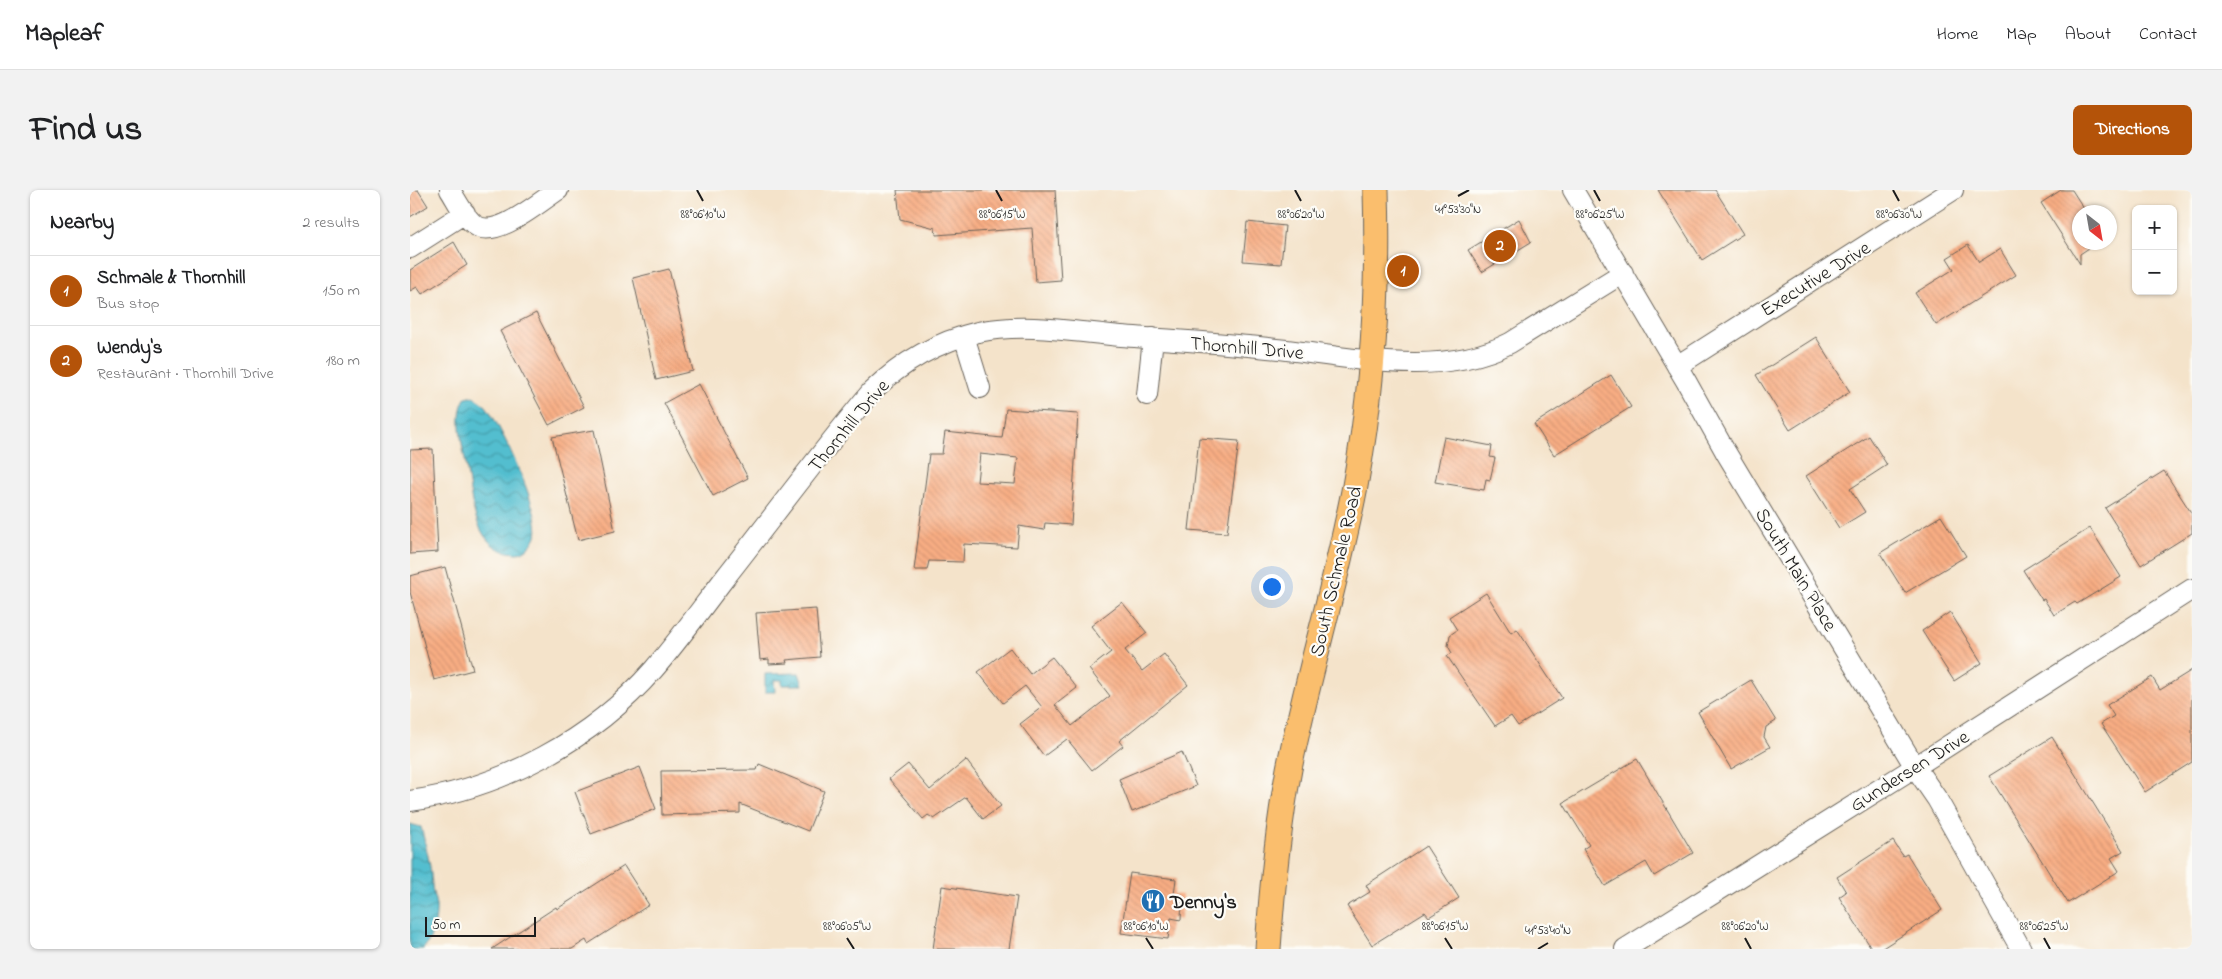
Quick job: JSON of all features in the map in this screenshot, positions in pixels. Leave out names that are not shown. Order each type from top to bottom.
[{"type":"main road","name":"South Schmale Road","points":[[1268,949],[1273,872],[1289,771],[1347,525],[1362,440],[1372,360],[1377,245],[1376,190]]},
{"type":"street","points":[[450,190],[474,225],[484,230],[494,229],[558,190]]},
{"type":"street","name":"South Main Place","points":[[1573,190],[1725,451],[1915,767],[1937,799],[2021,949]]},
{"type":"street","name":"Executive Drive","points":[[1677,366],[1954,190]]},
{"type":"street","points":[[410,248],[465,213]]},
{"type":"street","name":"Thornhill Drive","points":[[410,801],[453,792],[490,781],[524,767],[563,746],[611,710],[654,668],[871,392],[899,367],[935,346],[964,336],[1000,329],[1025,328],[1153,338],[1372,360],[1445,362],[1482,356],[1510,343],[1623,273]]},
{"type":"street","points":[[964,336],[980,388]]},
{"type":"street","points":[[1147,395],[1153,338]]},
{"type":"street","name":"Gundersen Drive","points":[[1626,949],[2192,590]]},
{"type":"water","points":[[466,397],[474,397],[486,406],[493,416],[527,490],[533,509],[536,536],[528,548],[520,553],[503,551],[492,545],[478,524],[471,497],[460,433],[460,413]]},
{"type":"water","points":[[799,673],[803,685],[782,685],[782,680],[774,680],[775,692],[765,692],[765,674]]},
{"type":"water","points":[[410,824],[421,827],[436,905],[434,928],[423,949],[410,949]]},
{"type":"building","points":[[410,190],[418,190],[428,206],[410,217]]},
{"type":"building","points":[[897,190],[1055,190],[1061,280],[1036,282],[1032,228],[936,235],[935,228],[900,219]]},
{"type":"building","points":[[1658,190],[1715,190],[1743,234],[1702,260]]},
{"type":"building","points":[[2061,190],[2072,190],[2082,205],[2072,205],[2072,250],[2086,250],[2080,254],[2080,264],[2041,203]]},
{"type":"building","points":[[1519,219],[1531,242],[1482,272],[1468,250]]},
{"type":"building","points":[[1247,222],[1285,226],[1281,264],[1243,261]]},
{"type":"building","points":[[454,242],[467,265],[422,294],[417,287],[410,291],[410,270]]},
{"type":"building","points":[[1968,245],[1979,262],[2000,249],[2016,275],[1936,325],[1915,293],[1954,269],[1947,258]]},
{"type":"building","points":[[669,269],[693,371],[656,380],[633,278]]},
{"type":"building","points":[[536,313],[584,407],[549,425],[500,331]]},
{"type":"building","points":[[1816,337],[1850,392],[1790,430],[1756,375]]},
{"type":"building","points":[[1611,375],[1631,407],[1554,455],[1534,424]]},
{"type":"building","points":[[699,384],[748,478],[713,496],[664,403]]},
{"type":"building","points":[[1006,409],[1078,414],[1071,525],[1045,523],[1044,530],[1019,526],[1017,547],[964,544],[963,562],[929,561],[927,570],[914,570],[929,454],[942,454],[945,432],[1002,438]],"holes":[[[980,454],[1018,458],[1015,484],[977,482]]]},
{"type":"building","points":[[594,430],[615,531],[578,540],[552,437]]},
{"type":"building","points":[[1869,436],[1887,465],[1850,489],[1865,512],[1839,528],[1806,476]]},
{"type":"building","points":[[1444,437],[1492,446],[1490,457],[1495,458],[1490,480],[1486,479],[1484,490],[1435,482]]},
{"type":"building","points":[[1199,438],[1239,441],[1227,533],[1189,530]]},
{"type":"building","points":[[433,449],[438,552],[410,554],[410,450]]},
{"type":"building","points":[[2164,471],[2192,514],[2192,533],[2141,565],[2105,508]]},
{"type":"building","points":[[1941,516],[1966,556],[1905,593],[1880,553]]},
{"type":"building","points":[[2090,528],[2121,577],[2077,604],[2075,602],[2054,615],[2023,570]]},
{"type":"building","points":[[445,567],[473,670],[434,680],[410,592],[410,576]]},
{"type":"building","points":[[1486,593],[1511,633],[1517,629],[1562,698],[1518,726],[1511,716],[1495,726],[1447,656],[1452,653],[1448,646],[1450,635],[1457,630],[1449,617]]},
{"type":"building","points":[[1122,602],[1147,633],[1125,650],[1142,671],[1164,654],[1188,685],[1119,741],[1123,746],[1092,770],[1067,739],[1044,756],[1020,724],[1042,707],[1025,686],[1003,703],[978,672],[1010,648],[1030,674],[1052,657],[1077,688],[1055,705],[1072,726],[1110,696],[1089,669],[1111,652],[1091,626]]},
{"type":"building","points":[[816,609],[820,657],[786,660],[787,663],[769,664],[769,659],[760,660],[756,613]]},
{"type":"building","points":[[1950,612],[1982,663],[1954,681],[1922,631]]},
{"type":"building","points":[[2192,670],[2192,762],[2145,792],[2101,724],[2114,716],[2107,705],[2152,677],[2160,690]]},
{"type":"building","points":[[1751,680],[1776,721],[1766,727],[1764,737],[1770,747],[1731,769],[1698,712]]},
{"type":"building","points":[[2052,737],[2123,851],[2111,858],[2119,871],[2068,903],[1989,776]]},
{"type":"building","points":[[1182,752],[1196,786],[1132,812],[1119,779]]},
{"type":"building","points":[[1637,759],[1693,853],[1654,876],[1646,862],[1605,886],[1583,849],[1589,845],[1563,803]]},
{"type":"building","points":[[966,760],[1001,806],[983,819],[966,797],[934,819],[928,815],[923,819],[889,779],[908,764],[930,790]]},
{"type":"building","points":[[759,764],[824,791],[808,831],[740,804],[740,813],[662,815],[661,771],[757,770]]},
{"type":"building","points":[[640,767],[656,809],[591,834],[575,792]]},
{"type":"building","points":[[1893,841],[1903,856],[1907,854],[1942,910],[1881,949],[1872,949],[1839,897],[1846,892],[1837,877]]},
{"type":"building","points":[[1426,846],[1459,898],[1429,917],[1425,912],[1372,945],[1347,906],[1370,892],[1366,885]]},
{"type":"building","points":[[624,866],[649,905],[588,944],[586,940],[572,949],[492,949],[556,907],[557,909]]},
{"type":"building","name":"Denny's","points":[[1130,873],[1176,879],[1174,894],[1182,895],[1181,920],[1171,918],[1168,939],[1121,933]]},
{"type":"building","points":[[942,886],[1017,897],[1009,949],[933,949]]},
{"type":"place","name":"Wendy's","points":[[1500,246]]},
{"type":"place","name":"Schmale & Thornhill","points":[[1403,271]]},
{"type":"place","name":"Denny's","points":[[1153,901]]}]
